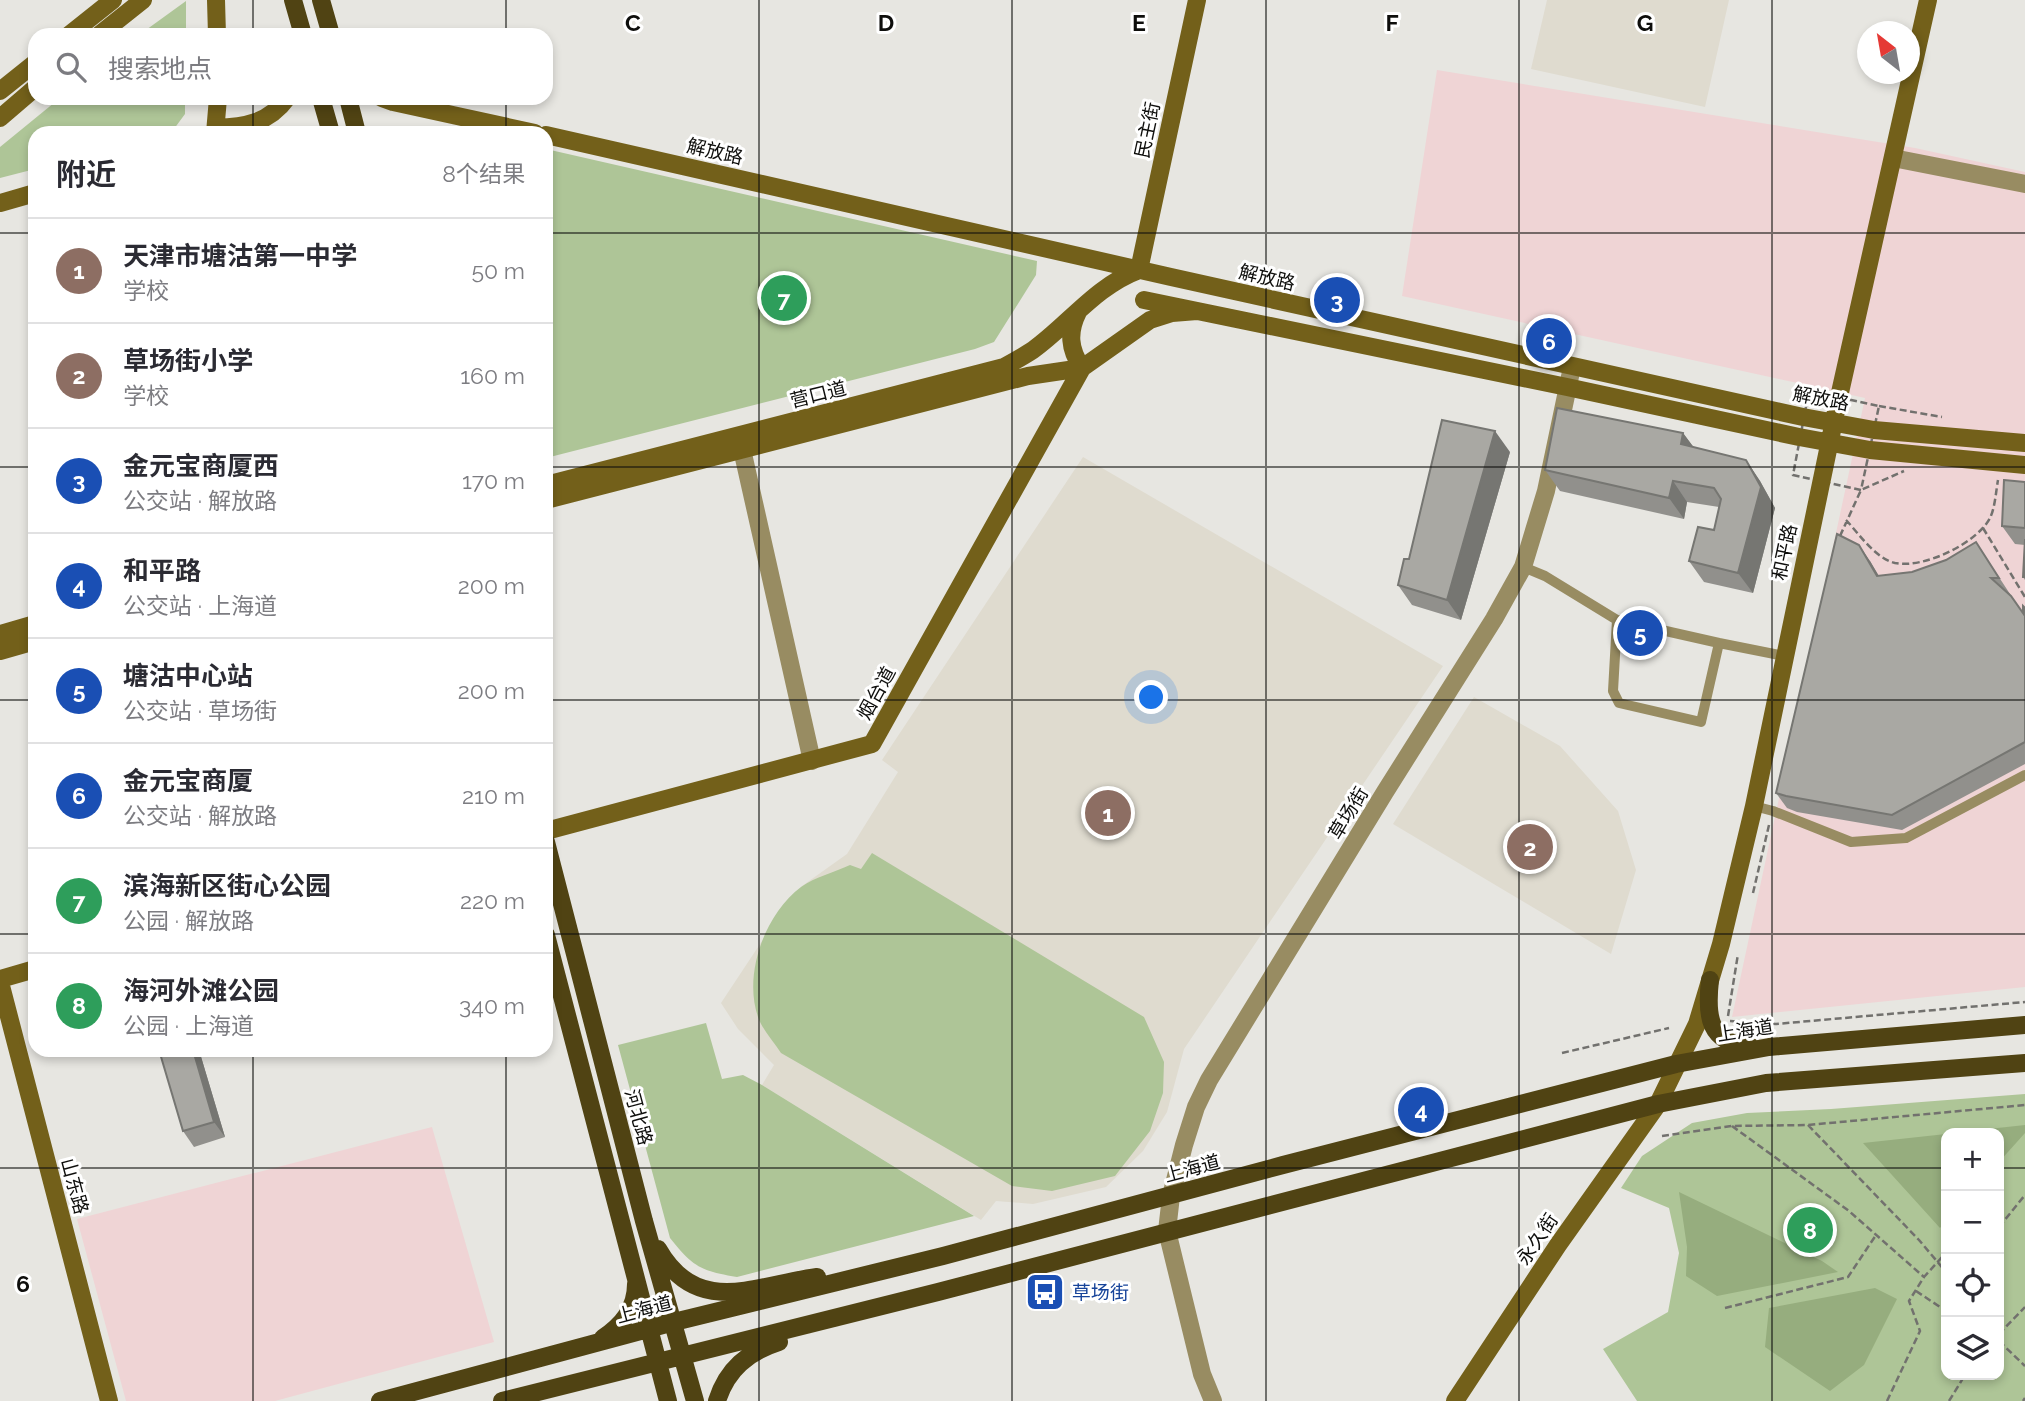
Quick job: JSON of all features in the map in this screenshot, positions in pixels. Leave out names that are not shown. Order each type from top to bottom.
[{"type":"main road","points":[[293,0],[301,28]]},
{"type":"main road","points":[[321,0],[329,28]]},
{"type":"main road","points":[[323,105],[329,126]]},
{"type":"main road","points":[[350,105],[355,126]]},
{"type":"main road","name":"河北路","points":[[553,869],[644,1220],[667,1337],[669,1401]]},
{"type":"main road","name":"河北路","points":[[553,961],[636,1274],[695,1401]]},
{"type":"main road","points":[[1710,980],[1708,1016],[1717,1033],[1737,1045],[1769,1047]]},
{"type":"main road","name":"上海道","points":[[502,1401],[590,1378],[667,1337],[737,1307],[1676,1064],[1769,1047],[2025,1026]]},
{"type":"main road","name":"上海道","points":[[380,1401],[589,1345],[667,1337],[742,1341],[1658,1104],[1766,1083],[2025,1063]]},
{"type":"main road","points":[[644,1220],[671,1270],[687,1283],[706,1292],[741,1292],[814,1278],[887,1270]]},
{"type":"main road","points":[[589,1345],[610,1332],[630,1312],[636,1292],[636,1274]]},
{"type":"main road","points":[[718,1401],[728,1377],[737,1365],[753,1352],[854,1321],[894,1303]]},
{"type":"street","points":[[78,28],[113,0]]},
{"type":"street","points":[[108,28],[143,0]]},
{"type":"street","points":[[216,0],[217,28]]},
{"type":"street","name":"民主街","points":[[1139,270],[1197,0]]},
{"type":"street","name":"和平路","points":[[1658,1104],[1697,1024],[1721,944],[1754,806],[1833,423],[1928,0]]},
{"type":"street","points":[[0,91],[28,68]]},
{"type":"street","points":[[0,118],[28,94]]},
{"type":"street","points":[[215,126],[217,105]]},
{"type":"street","points":[[242,126],[260,121],[274,113],[280,105]]},
{"type":"street","points":[[407,105],[503,126]]},
{"type":"street","name":"解放路","points":[[553,137],[1572,367],[1833,423],[1874,430],[2025,443]]},
{"type":"street","points":[[1893,158],[2025,184]]},
{"type":"street","points":[[0,203],[28,195]]},
{"type":"street","points":[[1113,346],[1134,325],[1144,300],[1144,283],[1139,270]]},
{"type":"street","name":"营口道","points":[[553,498],[1004,367],[1034,349],[1081,307],[1123,276],[1139,270]]},
{"type":"street","points":[[1144,300],[1829,443],[1870,450],[2025,465]]},
{"type":"street","points":[[1081,307],[1070,335],[1082,368],[1150,320],[1172,313],[1196,311]]},
{"type":"street","name":"草场街","points":[[1213,1401],[1202,1374],[1167,1231],[1171,1196],[1196,1107],[1209,1080],[1494,619],[1523,567],[1546,491],[1572,367]]},
{"type":"street","name":"营口道","points":[[553,483],[1028,376],[1082,368]]},
{"type":"street","name":"烟台道","points":[[553,829],[872,744],[1082,368]]},
{"type":"street","points":[[1769,409],[1796,424],[1811,439],[1819,460],[1821,481]]},
{"type":"street","points":[[741,443],[812,761]]},
{"type":"street","points":[[0,634],[28,626]]},
{"type":"street","points":[[0,651],[28,643]]},
{"type":"street","points":[[0,980],[28,971]]},
{"type":"street","name":"山东路","points":[[0,980],[109,1401]]},
{"type":"street","name":"山东路","points":[[0,1027],[99,1401]]},
{"type":"street","name":"永久街","points":[[1455,1401],[1558,1245],[1658,1104]]},
{"type":"lane","points":[[1523,567],[1545,576],[1617,620],[1784,656]]},
{"type":"lane","points":[[1617,620],[1613,691],[1619,703],[1630,706],[1701,722],[1719,643]]},
{"type":"lane","points":[[1754,806],[1851,842],[1906,838],[2025,775]]},
{"type":"path","points":[[1846,520],[1875,551],[1895,563],[1926,562],[1965,543],[1990,518],[1998,477]]},
{"type":"path","points":[[1982,527],[2025,597]]},
{"type":"path","points":[[1562,1053],[1669,1028]]},
{"type":"path","points":[[1662,1136],[1732,1126],[1808,1125],[2025,1105]]},
{"type":"path","points":[[1808,1125],[1941,1266]]},
{"type":"path","points":[[1732,1126],[1849,1211],[1924,1277]]},
{"type":"path","points":[[2004,1221],[2025,1195]]},
{"type":"path","points":[[1725,1308],[1848,1277],[1876,1235]]},
{"type":"path","points":[[1887,1401],[1920,1331],[1909,1301],[1924,1277],[1941,1258]]},
{"type":"path","points":[[1916,1291],[1941,1308]]},
{"type":"path","points":[[2004,1328],[2025,1307]]},
{"type":"path","points":[[2004,1346],[2025,1366]]},
{"type":"path","points":[[1949,1401],[1962,1380]]},
{"type":"shaded area","points":[[1547,0],[1729,0],[1705,107],[1531,69]]},
{"type":"shaded area","points":[[1437,70],[1915,148],[2025,172],[2025,987],[1732,1017],[1865,398],[1402,296]]},
{"type":"shaded area","points":[[1083,457],[1443,666],[1184,1049],[1167,1112],[1143,1151],[1106,1187],[1033,1204],[996,1201],[981,1220],[762,1085],[774,1065],[738,1029],[721,1003],[802,886],[847,854],[898,772],[882,760]]},
{"type":"shaded area","points":[[1474,697],[1560,746],[1618,811],[1636,870],[1611,954],[1393,824]]},
{"type":"shaded area","points":[[432,1127],[494,1342],[275,1401],[126,1401],[77,1219]]},
{"type":"green space","points":[[186,1],[186,28],[149,28]]},
{"type":"green space","points":[[51,105],[185,105],[185,114],[176,126],[28,126],[28,171],[0,178],[0,147]]},
{"type":"green space","points":[[553,151],[1037,261],[1036,275],[994,342],[553,456]]},
{"type":"green space","points":[[872,853],[1144,1017],[1164,1062],[1163,1093],[1150,1131],[1115,1176],[1052,1191],[1012,1186],[781,1053],[760,1022],[754,1000],[753,982],[760,946],[777,913],[801,887],[850,865],[861,869]]},
{"type":"green space","points":[[706,1023],[722,1079],[743,1075],[762,1085],[974,1216],[737,1277],[706,1270],[692,1262],[670,1238],[618,1045]]},
{"type":"green space","points":[[2025,1094],[2025,1401],[1637,1401],[1603,1349],[1668,1312],[1679,1253],[1669,1208],[1621,1188],[1642,1156],[1692,1123],[1747,1113]]},
{"type":"green space","points":[[2025,1125],[2025,1133],[2004,1156],[2004,1128],[1998,1128]]},
{"type":"green space","points":[[1941,1135],[1940,1228],[1863,1143]]},
{"type":"green space","points":[[1679,1192],[1822,1261],[1838,1272],[1717,1296],[1686,1276],[1687,1247]]},
{"type":"green space","points":[[1875,1288],[1897,1299],[1864,1365],[1830,1391],[1765,1347],[1769,1308]]},
{"type":"building","points":[[1557,408],[1683,433],[1681,444],[1746,460],[1761,487],[1738,573],[1689,561],[1698,527],[1714,530],[1721,499],[1714,488],[1673,481],[1669,498],[1545,470]]},
{"type":"building","points":[[1442,420],[1495,431],[1447,600],[1398,585],[1404,559],[1409,559]]},
{"type":"building","points":[[2004,480],[2025,482],[2025,528],[2002,526]]},
{"type":"building","points":[[1837,534],[1859,545],[1877,576],[1912,572],[1946,560],[1976,542],[1999,578],[1991,578],[2011,596],[2023,613],[2023,606],[2025,608],[2025,742],[1892,815],[1776,793]]},
{"type":"building","points":[[2025,539],[2025,577],[2023,577]]},
{"type":"building","points":[[161,1057],[195,1057],[214,1122],[183,1131]]},
{"type":"place","name":"滨海新区街心公园","points":[[784,298]]},
{"type":"place","name":"金元宝商厦西","points":[[1337,300]]},
{"type":"place","name":"金元宝商厦","points":[[1549,341]]},
{"type":"place","name":"塘沽中心站","points":[[1640,633]]},
{"type":"place","name":"天津市塘沽第一中学","points":[[1108,813]]},
{"type":"place","name":"草场街小学","points":[[1530,847]]},
{"type":"place","name":"和平路","points":[[1421,1110]]},
{"type":"place","name":"海河外滩公园","points":[[1810,1230]]},
{"type":"place","name":"草场街","points":[[1045,1292]]}]
